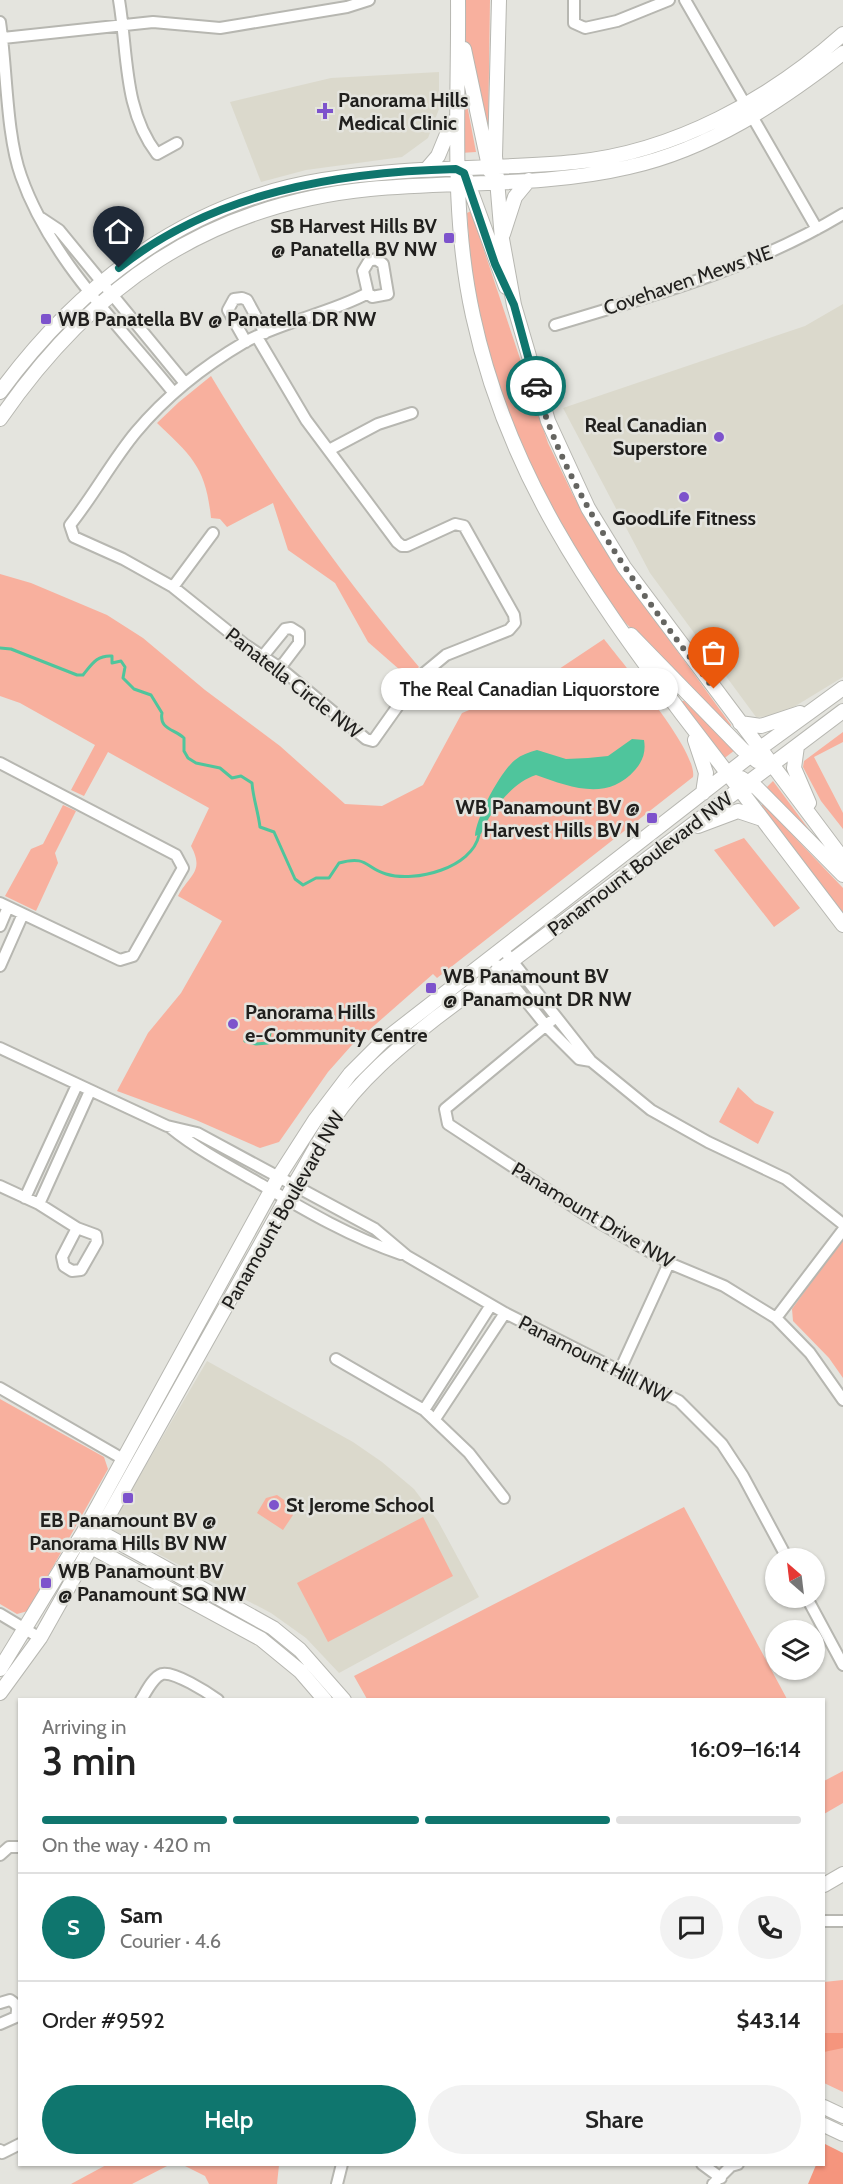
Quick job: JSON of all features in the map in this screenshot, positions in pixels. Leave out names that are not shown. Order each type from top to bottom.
[{"type":"street","points":[[119,0],[132,108],[144,138],[157,154],[177,142]]},
{"type":"street","points":[[3,38],[153,22],[220,28],[316,5],[347,7],[369,0]]},
{"type":"street","points":[[492,166],[499,0]]},
{"type":"street","points":[[574,0],[574,23],[585,28],[617,21],[669,0]]},
{"type":"street","points":[[685,0],[818,229]]},
{"type":"street","points":[[458,7],[497,183],[502,239],[514,305],[537,392],[567,466],[588,508],[636,585],[740,723],[755,753]]},
{"type":"street","points":[[456,169],[458,7]]},
{"type":"street","points":[[0,22],[15,150],[21,176],[48,236],[90,291],[174,392]]},
{"type":"street","points":[[0,392],[50,330],[90,291],[129,260],[189,224],[241,202],[323,180],[426,170],[578,162],[622,154],[669,139],[746,104],[788,78],[843,34]]},
{"type":"street","points":[[0,419],[39,365],[100,303],[149,266],[197,237],[280,205],[332,194],[371,189],[497,183],[630,167],[676,153],[754,118],[843,53]]},
{"type":"street","points":[[426,170],[448,137],[457,99]]},
{"type":"street","points":[[456,169],[464,173],[473,316],[501,412],[551,521],[604,607],[728,774],[743,785],[763,820],[843,925]]},
{"type":"street","points":[[502,239],[515,197],[529,180]]},
{"type":"street","points":[[463,185],[514,305]]},
{"type":"street","name":"Covehaven Mews NE","points":[[555,325],[691,284],[756,259],[818,229],[843,214]]},
{"type":"street","points":[[41,218],[59,230],[103,280],[184,382]]},
{"type":"street","points":[[246,342],[228,310],[234,299],[247,300],[261,335],[336,308],[368,292]]},
{"type":"street","name":"Panatella Circle NW","points":[[261,335],[306,420],[402,546],[407,546],[455,524],[464,526],[514,615],[515,623],[509,630],[446,655],[417,679],[373,741],[366,739],[279,668],[244,644],[173,587],[123,559],[74,537],[70,525],[136,432],[184,382],[246,342],[261,335]]},
{"type":"street","points":[[329,450],[378,424],[412,413]]},
{"type":"street","points":[[173,587],[213,533]]},
{"type":"street","points":[[604,607],[755,753],[771,765],[840,855]]},
{"type":"street","points":[[263,656],[285,629],[295,629],[299,633],[299,643],[279,668]]},
{"type":"street","points":[[740,723],[761,726],[772,724],[819,706],[843,688]]},
{"type":"street","name":"Panamount Boulevard NW","points":[[0,1669],[87,1525],[279,1176],[315,1120],[350,1074],[418,1011],[819,706]]},
{"type":"street","name":"Panamount Boulevard NW","points":[[0,1693],[40,1638],[332,1120],[359,1087],[393,1053],[467,994],[843,711]]},
{"type":"street","points":[[682,714],[705,766],[706,782],[703,793]]},
{"type":"street","points":[[797,746],[794,762],[796,779],[840,855]]},
{"type":"street","points":[[0,763],[177,855],[183,868],[133,956],[127,958],[120,960],[4,905],[0,926]]},
{"type":"street","points":[[743,785],[757,788],[843,875]]},
{"type":"street","points":[[680,834],[738,811],[763,820]]},
{"type":"street","points":[[0,966],[22,914]]},
{"type":"street","points":[[502,948],[591,1061],[651,1110],[708,1142],[786,1179],[843,1224]]},
{"type":"street","points":[[490,957],[547,1027],[579,1059],[591,1061]]},
{"type":"street","points":[[467,994],[488,987],[513,985]]},
{"type":"street","name":"Panamount Drive NW","points":[[556,1017],[547,1027],[445,1109],[448,1124],[583,1213],[669,1263],[724,1286],[776,1318],[810,1353],[843,1400]]},
{"type":"street","name":"Panamount Hill NW","points":[[0,1048],[167,1126],[197,1133],[375,1229],[407,1256],[505,1313],[679,1401],[722,1444],[743,1476],[781,1548]]},
{"type":"street","points":[[32,1201],[77,1085]]},
{"type":"street","points":[[32,1201],[90,1091]]},
{"type":"street","name":"Panamount Hill NW","points":[[167,1126],[191,1144],[364,1242],[407,1256]]},
{"type":"street","points":[[0,1186],[32,1201],[77,1228]]},
{"type":"street","points":[[776,1318],[843,1230]]},
{"type":"street","points":[[620,1370],[669,1263]]},
{"type":"street","points":[[424,1410],[491,1305]]},
{"type":"street","points":[[435,1419],[505,1313]]},
{"type":"street","points":[[336,1359],[424,1410],[435,1419],[470,1453],[504,1498]]},
{"type":"street","points":[[175,1366],[190,1374]]},
{"type":"street","points":[[0,1388],[137,1467]]},
{"type":"street","points":[[87,1525],[273,1628],[300,1650],[342,1698]]},
{"type":"street","points":[[79,1539],[261,1639],[300,1671],[323,1698]]},
{"type":"street","points":[[812,1608],[843,1665]]},
{"type":"street","points":[[0,1614],[40,1638]]},
{"type":"street","points":[[142,1698],[155,1678],[163,1674],[173,1675],[214,1698]]},
{"type":"street","points":[[0,1855],[9,1847],[18,1847]]},
{"type":"street","points":[[825,1884],[843,1874]]},
{"type":"street","points":[[825,1921],[843,1921]]},
{"type":"street","points":[[0,2003],[10,2000],[16,2004],[18,2010],[15,2017],[0,2024]]},
{"type":"street","points":[[825,2107],[843,2116]]},
{"type":"street","points":[[825,2125],[843,2134]]},
{"type":"street","points":[[1,2152],[18,2145]]},
{"type":"street","points":[[337,2184],[342,2166]]},
{"type":"street","points":[[704,2166],[717,2181],[732,2166]]},
{"type":"shaded area","points":[[463,0],[490,0],[488,135],[484,135],[465,38]]},
{"type":"shaded area","points":[[439,72],[439,109],[428,138],[402,157],[306,170],[261,182],[230,102],[331,78]]},
{"type":"shaded area","points":[[461,94],[465,94],[476,152],[460,153]]},
{"type":"shaded area","points":[[471,211],[548,443],[573,495],[612,561],[731,725],[729,728],[609,606],[561,533],[531,472],[489,359],[471,268],[467,213]]},
{"type":"shaded area","points":[[843,304],[843,677],[779,716],[756,717],[650,573],[563,408],[805,326]]},
{"type":"shaded area","points":[[211,376],[258,452],[309,526],[390,633],[419,667],[408,677],[368,642],[335,583],[288,550],[273,503],[227,527],[220,519],[211,518],[205,487],[195,464],[180,445],[157,423]]},
{"type":"shaded area","points":[[0,574],[31,583],[107,615],[143,638],[205,690],[280,746],[345,804],[382,806],[423,785],[462,713],[544,679],[604,639],[672,729],[684,748],[693,777],[437,978],[433,974],[351,1046],[328,1072],[279,1142],[260,1148],[196,1120],[117,1091],[148,1033],[181,993],[222,921],[178,896],[196,868],[195,855],[191,846],[209,808],[108,752],[84,796],[71,790],[95,745],[20,703],[0,696]]},
{"type":"shaded area","points":[[681,701],[684,701],[735,750],[722,760]]},
{"type":"shaded area","points":[[843,732],[843,742],[814,757],[843,813],[843,829],[821,801],[803,767],[804,761]]},
{"type":"shaded area","points":[[632,739],[644,740],[645,748],[638,767],[624,780],[600,789],[588,789],[562,784],[536,775],[519,784],[503,798],[481,834],[475,836],[476,828],[490,795],[515,760],[537,750],[566,759],[608,756]]},
{"type":"shaded area","points":[[773,781],[813,835],[765,789]]},
{"type":"shaded area","points":[[763,804],[843,888],[843,918],[759,807]]},
{"type":"shaded area","points":[[63,805],[76,811],[55,853],[58,863],[36,911],[5,896],[31,849],[43,844]]},
{"type":"shaded area","points":[[744,838],[800,908],[774,927],[714,850]]},
{"type":"shaded area","points":[[738,1087],[755,1103],[774,1112],[758,1144],[719,1122]]},
{"type":"shaded area","points":[[843,1241],[843,1378],[829,1358],[793,1321],[792,1309]]},
{"type":"shaded area","name":"St Jerome School","points":[[207,1361],[353,1442],[382,1462],[414,1489],[438,1521],[479,1597],[339,1673],[306,1638],[271,1613],[109,1528]]},
{"type":"shaded area","points":[[0,1399],[104,1457],[108,1469],[28,1611],[17,1614],[0,1604]]},
{"type":"shaded area","points":[[277,1495],[290,1504],[293,1515],[283,1530],[257,1513],[266,1498]]},
{"type":"shaded area","points":[[684,1507],[765,1658],[765,1680],[777,1680],[786,1698],[366,1698],[354,1676]]},
{"type":"shaded area","points":[[423,1517],[453,1576],[328,1642],[297,1583]]},
{"type":"shaded area","points":[[843,1771],[843,1803],[825,1813],[825,1780]]},
{"type":"shaded area","points":[[843,1980],[843,2092],[825,2083],[825,1982]]},
{"type":"shaded area","points":[[825,2033],[843,2033],[843,2048],[825,2052]]},
{"type":"shaded area","points":[[825,2144],[843,2153],[843,2184],[808,2184],[816,2166],[825,2166]]},
{"type":"shaded area","points":[[104,2166],[167,2166],[132,2184],[71,2184]]},
{"type":"shaded area","points":[[185,2166],[279,2166],[277,2184],[209,2184],[205,2176]]},
{"type":"waterway","points":[[0,648],[11,649],[77,675],[83,675],[95,661],[102,657],[112,656],[112,663],[121,661],[125,667],[123,678],[134,689],[151,695],[162,713],[165,726],[184,738],[184,751],[188,758],[196,763],[220,768],[232,778],[241,776],[252,783],[260,827],[274,832],[295,879],[303,885],[316,878],[329,878],[339,863],[356,860],[386,874],[398,876],[412,876],[441,870],[466,856],[474,847],[479,835]]},
{"type":"waterway","points":[[245,1041],[256,1044],[268,1043],[270,1033]]},
{"type":"way so far","points":[[536,386],[570,474],[605,538],[636,585],[714,689]]},
{"type":"place","name":"Panorama Hills Medical Clinic","points":[[325,111]]},
{"type":"place","name":"SB Harvest Hills BV @ Panatella BV NW","points":[[449,238]]},
{"type":"place","name":"WB Panatella BV @ Panatella DR NW","points":[[46,319]]},
{"type":"place","name":"Real Canadian Superstore","points":[[719,437]]},
{"type":"place","name":"GoodLife Fitness","points":[[684,497]]},
{"type":"place","name":"The Real Canadian Liquorstore","points":[[714,689]]},
{"type":"place","name":"WB Panamount BV @ Harvest Hills BV N","points":[[652,818]]},
{"type":"place","name":"WB Panamount BV @ Panamount DR NW","points":[[431,988]]},
{"type":"place","name":"Panorama Hills e-Community Centre","points":[[233,1024]]},
{"type":"place","name":"EB Panamount BV @ Panorama Hills BV NW","points":[[128,1498]]},
{"type":"place","name":"St Jerome School","points":[[274,1505]]},
{"type":"place","name":"WB Panamount BV @ Panamount SQ NW","points":[[46,1583]]},
{"type":"route","points":[[119,268],[189,224],[241,202],[276,191],[323,180],[380,173],[456,169],[464,173],[495,264],[514,305],[536,386]]}]
